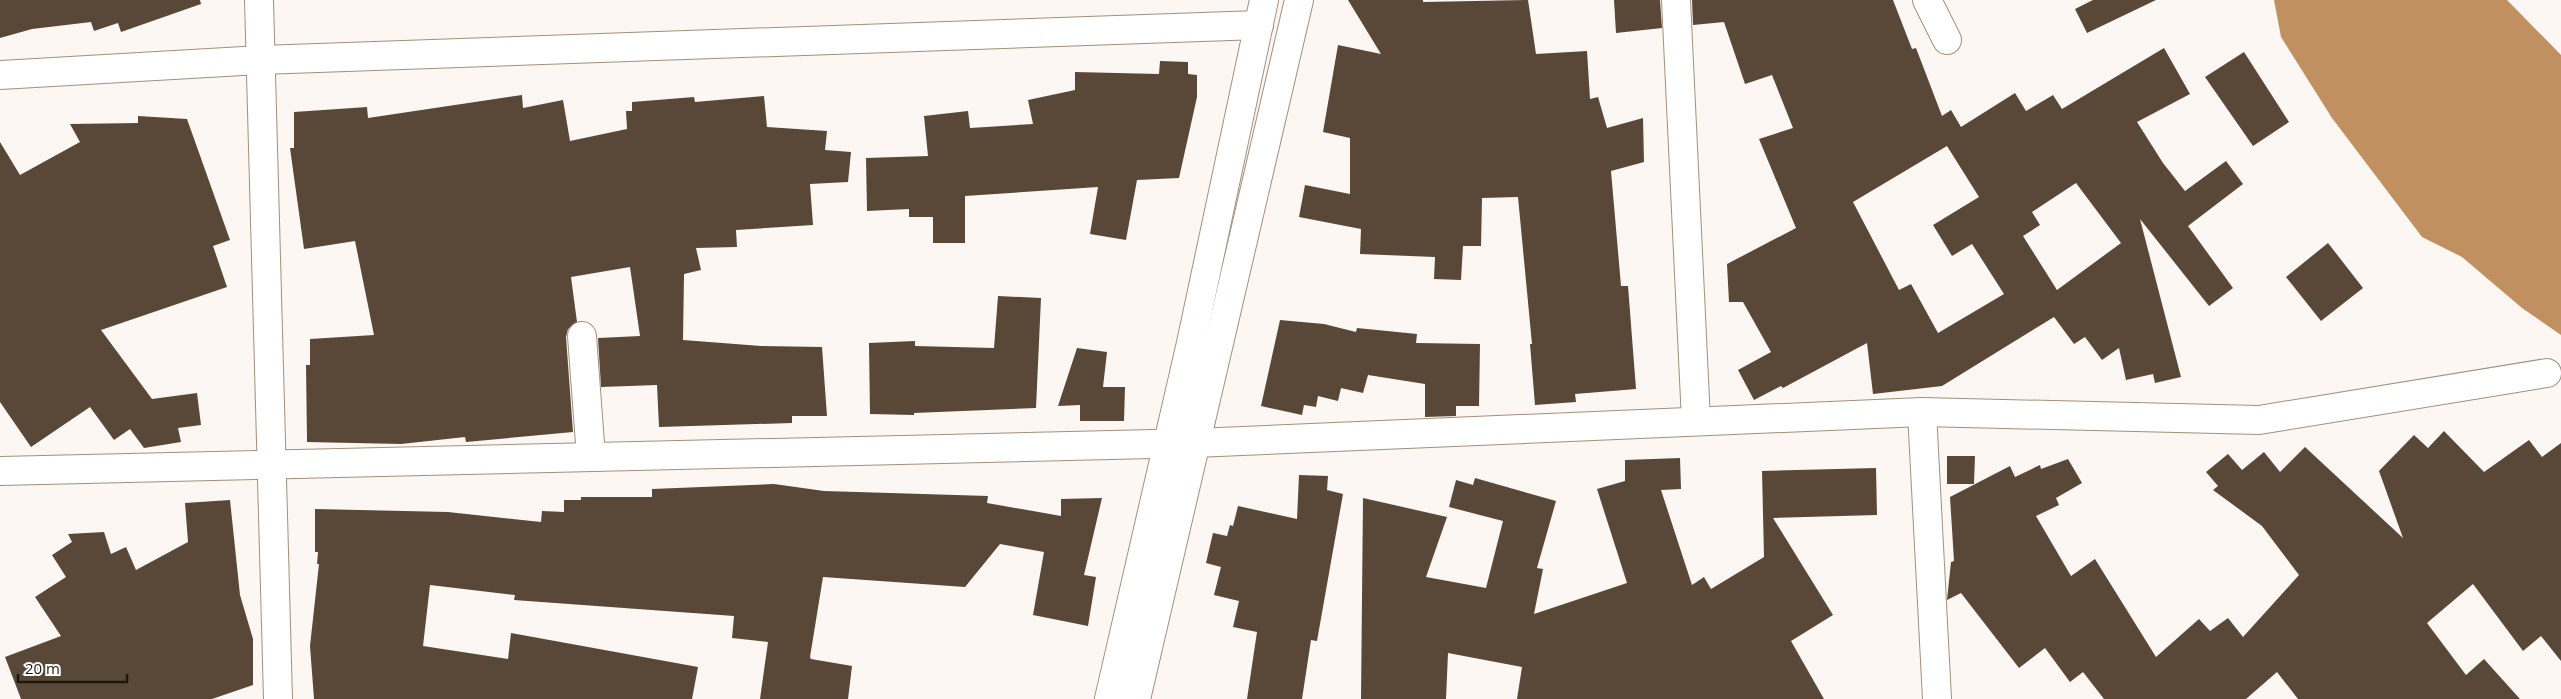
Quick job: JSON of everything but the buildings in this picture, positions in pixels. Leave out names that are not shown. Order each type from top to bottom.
[{"type":"street","points":[[259,0],[278,699]]},
{"type":"street","points":[[1136,699],[1299,0]]},
{"type":"street","points":[[1676,0],[1696,420]]},
{"type":"street","points":[[1927,0],[1947,40]]},
{"type":"street","points":[[0,75],[261,60],[1261,12],[1191,343],[1109,699]]},
{"type":"street","points":[[582,336],[591,457]]},
{"type":"street","points":[[0,471],[1167,442],[1195,443],[1696,420],[1922,412],[2259,420],[2547,373]]},
{"type":"street","points":[[1922,412],[1937,699]]},
{"type":"shaded area","points":[[2274,0],[2507,0],[2561,55],[2561,335],[2522,308],[2462,257],[2422,237],[2332,118],[2281,37]]}]
